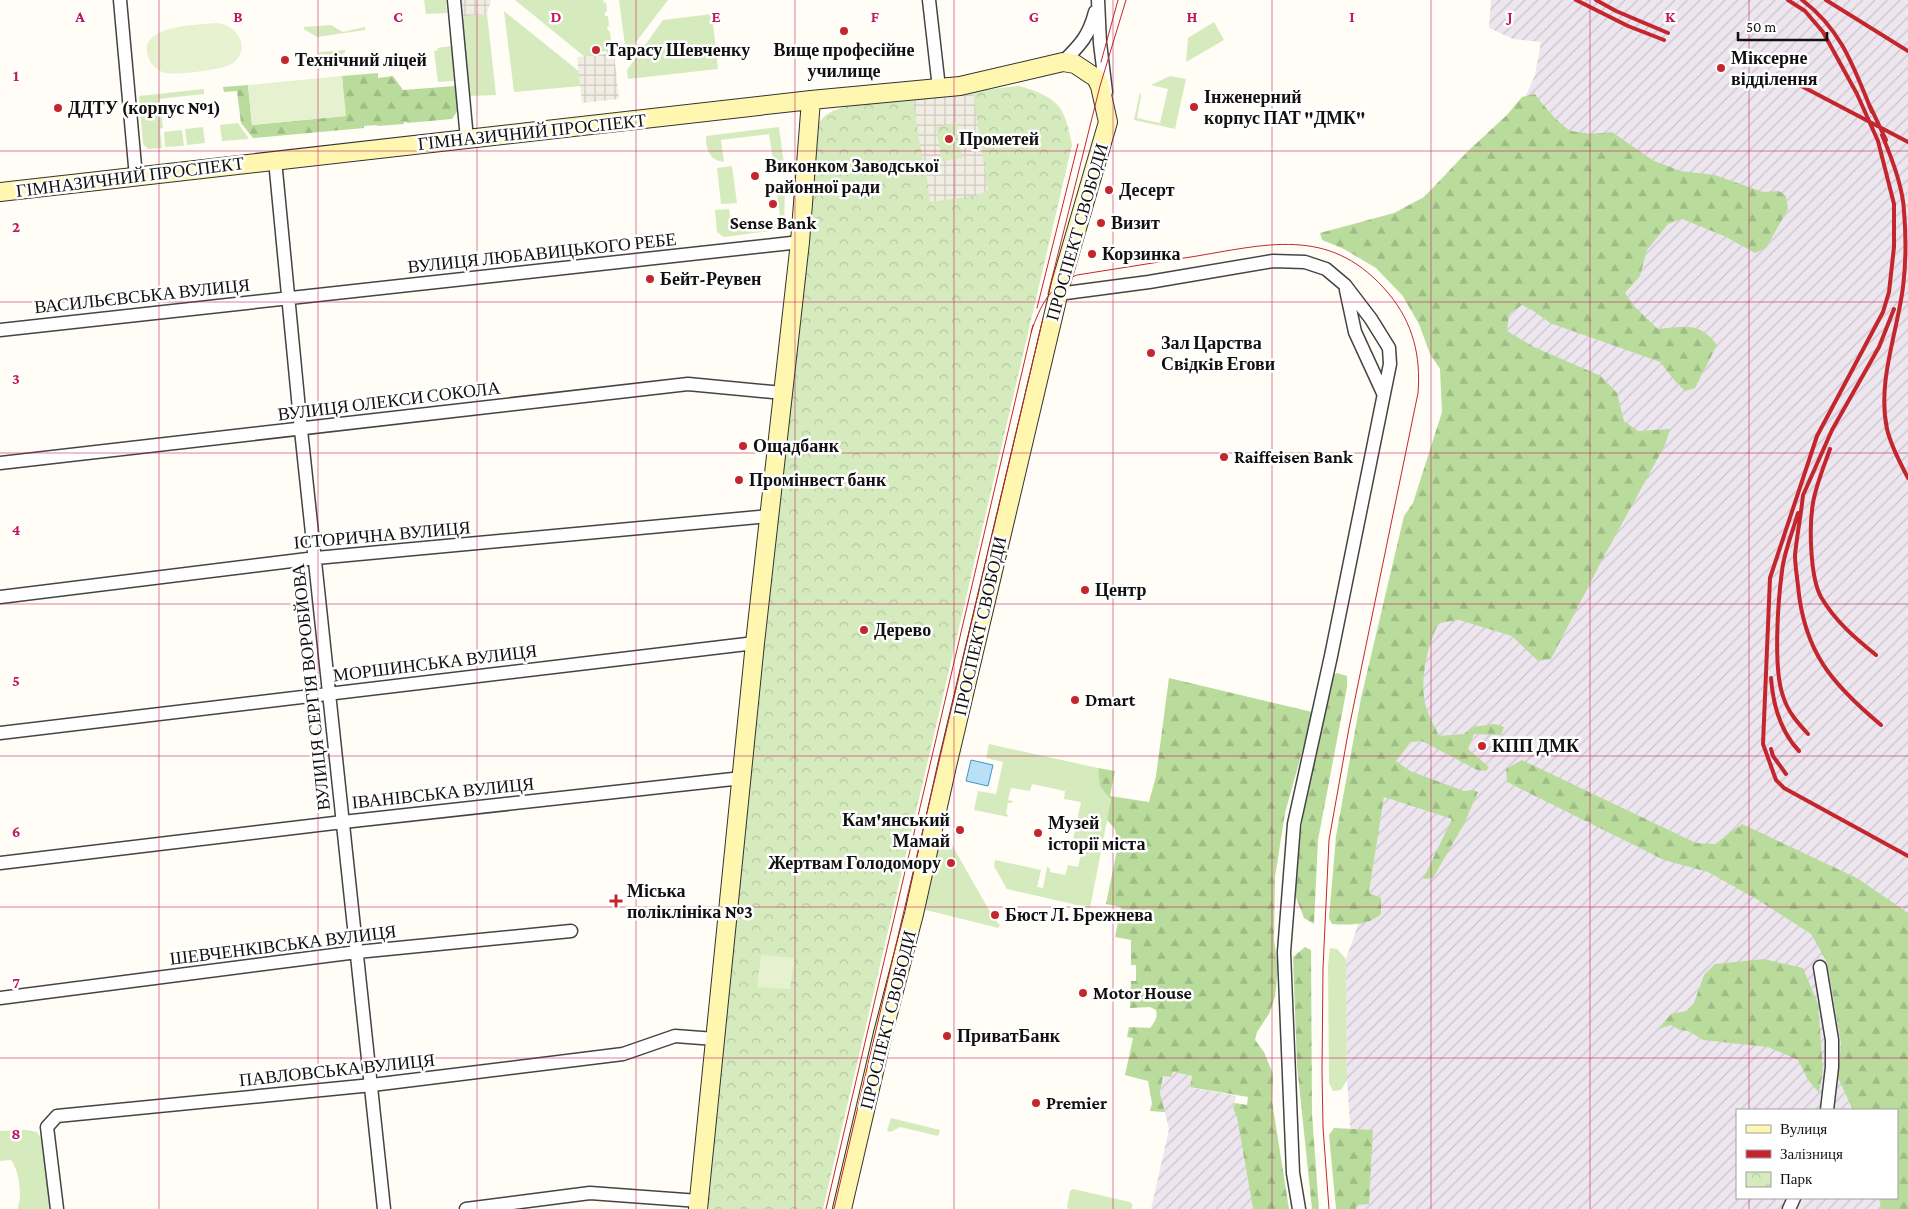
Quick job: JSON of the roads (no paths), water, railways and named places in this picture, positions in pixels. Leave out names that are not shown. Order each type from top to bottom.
[{"type":"main road","name":"ГІМНАЗИЧНИЙ ПРОСПЕКТ","points":[[0,192],[811,100],[960,86],[1063,62]]},
{"type":"main road","points":[[1063,62],[1075,64],[1096,78],[1100,86],[1108,122]]},
{"type":"main road","points":[[698,1205],[755,643],[800,242],[811,100]]},
{"type":"main road","name":"ПРОСПЕКТ СВОБОДИ","points":[[842,1209],[883,1034],[914,914],[946,766],[1058,294],[1108,122]]},
{"type":"street","points":[[120,0],[136,176]]},
{"type":"street","points":[[454,0],[467,139]]},
{"type":"street","points":[[929,0],[939,88]]},
{"type":"street","points":[[1063,62],[1082,44],[1091,28],[1098,1]]},
{"type":"street","name":"ПРОСПЕКТ СВОБОДИ","points":[[1098,1],[1108,122]]},
{"type":"street","points":[[1063,62],[1100,43]]},
{"type":"street","name":"ВУЛИЦЯ СЕРГІЯ ВОРОБЙОВА","points":[[274,160],[384,1209]]},
{"type":"street","name":"ВУЛИЦЯ ЛЮБАВИЦЬКОГО РЕБЕ","points":[[288,298],[800,242]]},
{"type":"street","points":[[1058,294],[1149,282],[1273,261],[1305,262],[1326,269],[1345,285],[1372,319],[1389,348],[1390,364],[1332,656],[1294,824],[1284,952],[1294,1173],[1299,1209]]},
{"type":"street","points":[[1345,285],[1356,332],[1383,393]]},
{"type":"street","name":"ВАСИЛЬЄВСЬКА ВУЛИЦЯ","points":[[0,330],[288,298]]},
{"type":"street","name":"ВУЛИЦЯ ОЛЕКСИ СОКОЛА","points":[[0,463],[301,430],[688,384],[783,393]]},
{"type":"street","name":"ІСТОРИЧНА ВУЛИЦЯ","points":[[0,597],[316,558],[769,516]]},
{"type":"street","name":"МОРШИНСЬКА ВУЛИЦЯ","points":[[0,733],[755,643]]},
{"type":"street","name":"ІВАНІВСЬКА ВУЛИЦЯ","points":[[0,864],[343,822],[742,778]]},
{"type":"street","name":"ШЕВЧЕНКІВСЬКА ВУЛИЦЯ","points":[[0,998],[357,952],[571,931]]},
{"type":"street","points":[[1820,967],[1832,1040],[1832,1067],[1827,1109]]},
{"type":"street","name":"ПАВЛОВСЬКА ВУЛИЦЯ","points":[[57,1209],[47,1127],[57,1116],[372,1086],[623,1054],[676,1036],[715,1039]]},
{"type":"street","points":[[466,1209],[590,1194],[698,1205]]},
{"type":"water","points":[[971,760],[993,765],[988,786],[966,781]]},
{"type":"tram line","points":[[1101,62],[1118,0]]},
{"type":"tram line","points":[[1048,294],[1100,86],[1126,0]]},
{"type":"tram line","points":[[1037,308],[1078,144]]},
{"type":"tram line","points":[[1031,332],[1038,313],[1047,298],[1059,285],[1077,275],[1251,247],[1276,245],[1300,245],[1324,249],[1346,258],[1368,273],[1389,294],[1410,328],[1418,366],[1418,393],[1349,728],[1329,840],[1323,968],[1322,1072],[1323,1127],[1329,1209]]},
{"type":"tram line","points":[[834,1209],[1043,318]]},
{"type":"tram line","points":[[826,1209],[1033,325]]},
{"type":"railway","points":[[1576,0],[1628,26],[1664,40]]},
{"type":"railway","points":[[1596,0],[1616,11],[1668,33]]},
{"type":"railway","points":[[1788,0],[1805,11],[1823,32],[1857,94],[1878,141],[1894,204],[1894,247],[1889,292],[1883,312],[1817,436],[1770,578],[1763,744],[1776,780],[1784,788],[1908,856]]},
{"type":"railway","points":[[1802,0],[1816,12],[1837,37],[1852,65],[1872,112]]},
{"type":"railway","points":[[1826,0],[1908,51]]},
{"type":"railway","points":[[1788,79],[1908,142]]},
{"type":"railway","points":[[1870,106],[1886,140]]},
{"type":"railway","points":[[1882,135],[1899,183],[1904,211],[1905,239],[1903,287],[1886,376],[1885,411],[1891,442],[1908,478]]},
{"type":"railway","points":[[1804,493],[1832,430],[1879,347],[1894,309]]},
{"type":"railway","points":[[1830,449],[1816,489],[1812,513],[1811,551],[1817,588],[1821,597],[1839,621],[1853,636],[1876,655]]},
{"type":"railway","points":[[1803,495],[1795,559],[1801,609],[1807,630],[1823,665],[1848,695],[1881,725]]},
{"type":"railway","points":[[1798,513],[1783,564],[1780,584],[1777,652],[1780,684],[1785,702],[1793,716],[1808,734]]},
{"type":"railway","points":[[1771,678],[1776,708],[1782,726],[1799,751]]},
{"type":"railway","points":[[1771,749],[1773,756],[1786,774]]},
{"type":"place","name":"Вище професійне училище","points":[[844,31]]},
{"type":"place","name":"Тарасу Шевченку","points":[[596,50]]},
{"type":"place","name":"Технічний ліцей","points":[[285,60]]},
{"type":"place","name":"Міксерне відділення","points":[[1721,68]]},
{"type":"place","name":"Інженерний корпус ПАТ \"ДМК\"","points":[[1194,107]]},
{"type":"place","name":"ДДТУ (корпус №1)","points":[[58,108]]},
{"type":"place","name":"Прометей","points":[[949,139]]},
{"type":"place","name":"Виконком Заводської районної ради","points":[[755,176]]},
{"type":"place","name":"Десерт","points":[[1109,190]]},
{"type":"place","name":"Sense Bank","points":[[773,204]]},
{"type":"place","name":"Визит","points":[[1101,223]]},
{"type":"place","name":"Корзинка","points":[[1092,254]]},
{"type":"place","name":"Бейт-Реувен","points":[[650,279]]},
{"type":"place","name":"Зал Царства Свiдкiв Егови","points":[[1151,353]]},
{"type":"place","name":"Ощадбанк","points":[[743,446]]},
{"type":"place","name":"Raiffeisen Bank","points":[[1224,457]]},
{"type":"place","name":"Промінвест банк","points":[[739,480]]},
{"type":"place","name":"Центр","points":[[1085,590]]},
{"type":"place","name":"Дерево","points":[[864,630]]},
{"type":"place","name":"Dmart","points":[[1075,700]]},
{"type":"place","name":"КПП ДМК","points":[[1482,746]]},
{"type":"place","name":"Кам'янський Мамай","points":[[960,830]]},
{"type":"place","name":"Музей історії міста","points":[[1038,833]]},
{"type":"place","name":"Жертвам Голодомору","points":[[951,863]]},
{"type":"place","name":"Міська поліклініка №3","points":[[616,901]]},
{"type":"place","name":"Бюст Л. Брежнева","points":[[995,915]]},
{"type":"place","name":"Motor House","points":[[1083,993]]},
{"type":"place","name":"ПриватБанк","points":[[947,1036]]},
{"type":"place","name":"Premier","points":[[1036,1103]]}]
